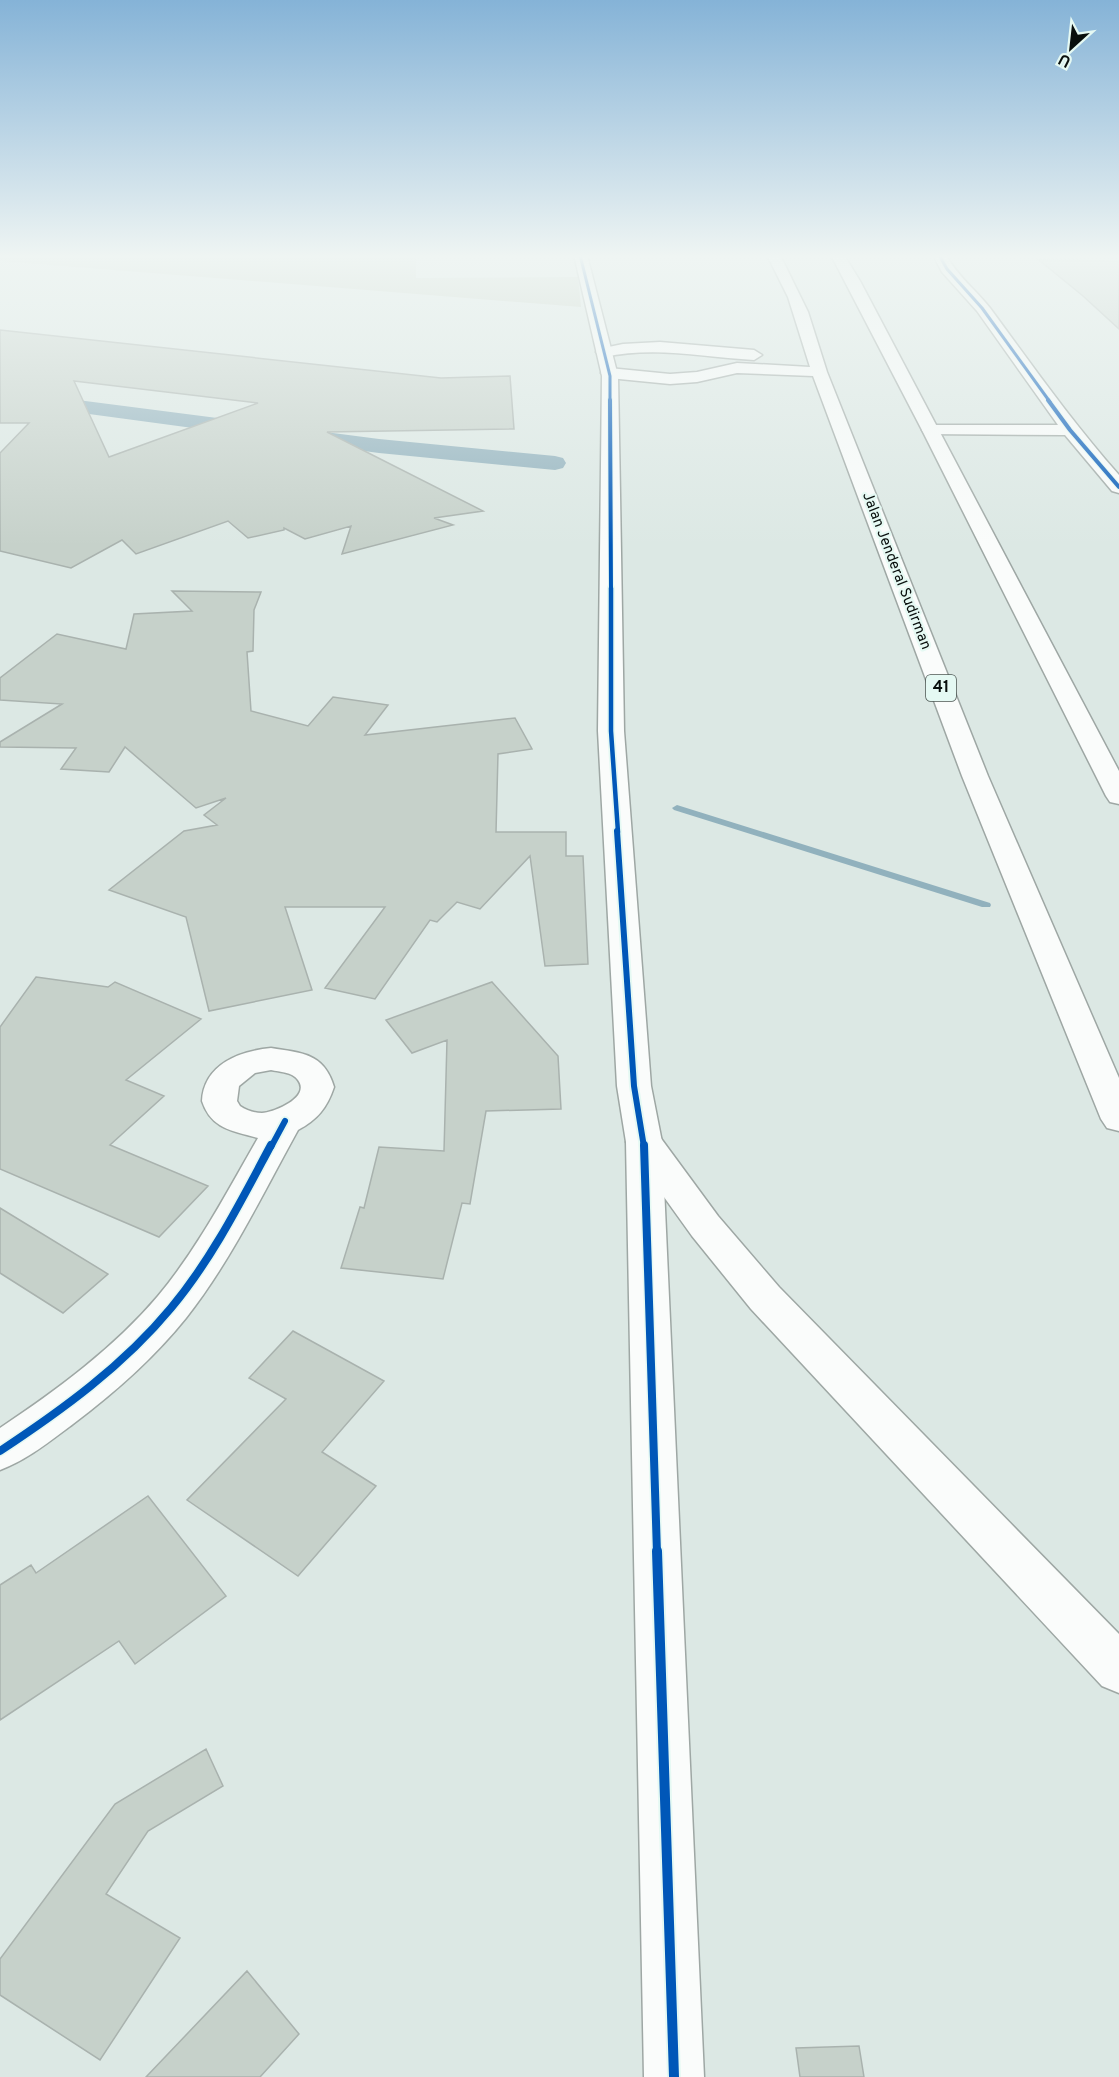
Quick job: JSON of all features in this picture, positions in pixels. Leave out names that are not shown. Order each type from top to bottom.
[{"type":"main road","points":[[604,352],[606,362],[611,731],[633,1086],[644,1142],[674,2077]]},
{"type":"main road","points":[[606,362],[620,352]]},
{"type":"main road","points":[[687,352],[735,361],[812,359]]},
{"type":"main road","name":"Jalan Jenderal Sudirman","points":[[810,352],[975,776],[1119,1119]]},
{"type":"main road","points":[[891,352],[1119,796]]},
{"type":"main road","points":[[1014,352],[1070,430],[1119,487]]},
{"type":"main road","points":[[606,362],[670,379],[698,377],[735,361],[782,354]]},
{"type":"main road","points":[[932,430],[1070,430]]},
{"type":"main road","points":[[0,1451],[58,1412],[109,1369],[171,1308],[221,1232],[285,1121]]},
{"type":"main road","points":[[644,1142],[705,1226],[765,1298],[1119,1669]]},
{"type":"building","points":[[0,352],[201,352],[441,378],[510,376],[514,429],[327,432],[483,511],[434,518],[453,525],[342,554],[351,526],[305,539],[284,528],[284,530],[248,538],[228,521],[136,554],[122,540],[71,568],[0,551],[0,453],[29,423],[0,423]],"holes":[[[74,381],[258,403],[109,457]]]},
{"type":"building","points":[[172,591],[261,592],[254,610],[253,651],[247,652],[251,711],[308,726],[333,697],[388,705],[365,735],[515,718],[532,749],[498,754],[496,832],[566,832],[566,856],[583,856],[588,964],[545,966],[530,856],[480,909],[457,902],[437,922],[430,920],[375,999],[325,988],[385,907],[285,907],[312,990],[209,1011],[186,917],[109,890],[184,831],[217,825],[204,815],[226,798],[196,808],[125,747],[109,772],[61,769],[76,748],[0,747],[0,742],[62,704],[0,700],[0,678],[57,634],[126,649],[134,614],[192,611]]},
{"type":"building","points":[[36,977],[108,987],[115,982],[201,1019],[126,1080],[164,1096],[110,1145],[208,1186],[159,1237],[0,1169],[0,1027]]},
{"type":"building","points":[[492,982],[558,1056],[561,1109],[486,1111],[470,1204],[462,1203],[443,1279],[341,1268],[360,1207],[364,1208],[379,1147],[444,1151],[447,1040],[412,1053],[386,1020]]},
{"type":"building","points":[[0,1208],[108,1274],[63,1313],[0,1273]]},
{"type":"building","points":[[293,1331],[384,1381],[322,1452],[376,1486],[298,1576],[187,1500],[286,1399],[249,1378]]},
{"type":"building","points":[[148,1496],[226,1596],[135,1664],[119,1641],[0,1720],[0,1585],[31,1565],[36,1573]]},
{"type":"building","points":[[206,1749],[223,1786],[148,1831],[106,1894],[180,1938],[100,2060],[0,1995],[0,1959],[115,1804]]},
{"type":"building","points":[[247,1971],[299,2034],[260,2077],[146,2077]]},
{"type":"building","points":[[859,2046],[864,2077],[800,2077],[796,2048]]},
{"type":"waterway","points":[[0,396],[379,446],[555,463]]},
{"type":"waterway","points":[[677,808],[986,905]]},
{"type":"cycle path","points":[[604,352],[610,376],[611,731],[634,1086],[644,1142],[674,2077]]},
{"type":"cycle path","points":[[1014,352],[1070,430],[1119,487]]},
{"type":"cycle path","points":[[0,1451],[46,1420],[112,1368],[171,1308],[217,1242],[285,1121]]}]
